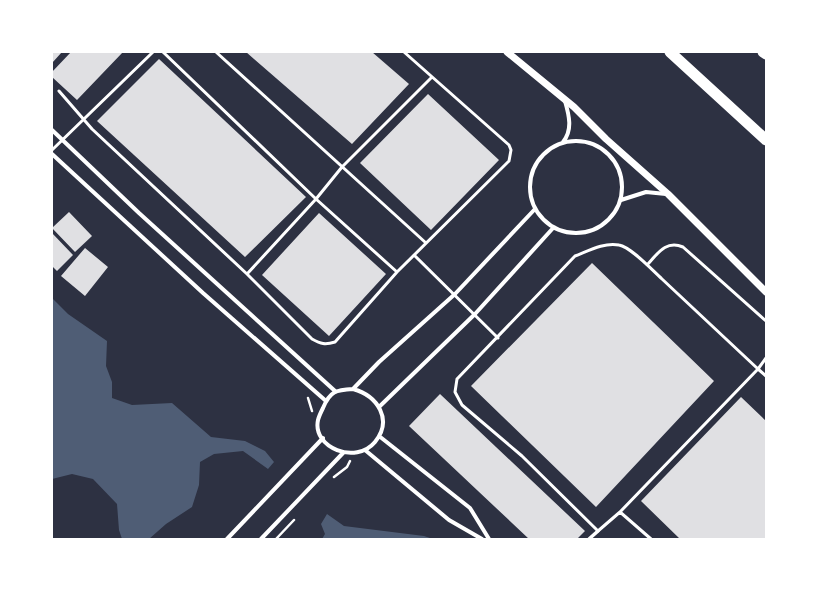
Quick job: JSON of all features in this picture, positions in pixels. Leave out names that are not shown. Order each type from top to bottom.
[{"type":"highway","points":[[670,52],[766,140]]},
{"type":"street","points":[[507,52],[565,100],[668,194],[766,292]]},
{"type":"street","points":[[563,142],[586,142],[600,148],[611,157],[619,170],[622,185],[621,200],[614,214],[603,225],[589,231],[573,233],[554,227],[545,222],[536,210],[530,195],[530,180],[535,166],[544,154],[563,142],[568,136],[570,123],[565,100]]},
{"type":"street","points":[[52,130],[62,141],[336,391]]},
{"type":"street","points":[[52,154],[304,384],[326,401]]},
{"type":"street","points":[[621,200],[646,192],[668,194]]},
{"type":"street","points":[[353,389],[379,362],[455,294],[536,210]]},
{"type":"street","points":[[379,407],[475,314],[554,227]]},
{"type":"street","points":[[353,389],[364,392],[373,398],[379,407],[382,416],[382,426],[379,436],[374,444],[365,450],[354,453],[343,452],[328,445],[323,438],[318,420],[326,401],[336,391],[353,389]]},
{"type":"street","points":[[379,436],[470,508],[489,539]]},
{"type":"street","points":[[227,539],[323,438]]},
{"type":"street","points":[[365,450],[449,520],[482,539]]},
{"type":"street","points":[[262,539],[343,452]]},
{"type":"street","points":[[589,539],[598,531]]},
{"type":"lane","points":[[52,150],[153,52]]},
{"type":"lane","points":[[163,52],[316,199],[397,272]]},
{"type":"lane","points":[[216,52],[426,243]]},
{"type":"lane","points":[[58,91],[84,119],[247,274],[312,339],[321,344],[328,344],[335,342],[397,272],[508,160],[511,150],[509,145],[404,52]]},
{"type":"lane","points":[[247,274],[316,199],[342,167],[432,77]]},
{"type":"lane","points":[[647,265],[665,246],[677,244],[683,247],[766,321]]},
{"type":"lane","points":[[766,358],[758,369],[620,512],[598,531],[522,456],[456,398],[455,386],[457,380],[575,256],[600,247],[621,245],[647,265],[758,369],[766,376]]},
{"type":"lane","points":[[414,255],[498,338]]},
{"type":"lane","points":[[620,512],[651,539]]},
{"type":"path","points":[[304,384],[312,413]]},
{"type":"water","points":[[52,298],[68,314],[107,341],[106,366],[112,382],[112,398],[132,405],[172,403],[211,437],[245,441],[265,451],[274,462],[268,469],[243,451],[214,454],[200,462],[199,485],[192,507],[166,524],[149,539],[122,539],[119,530],[117,504],[93,479],[72,474],[52,479]]},
{"type":"water","points":[[327,514],[344,526],[424,536],[433,539],[322,539],[325,534],[321,524]]},
{"type":"building","points":[[52,52],[62,52],[52,63]]},
{"type":"building","points":[[71,52],[123,52],[77,100],[52,77],[52,72]]},
{"type":"building","points":[[246,52],[372,52],[409,84],[352,144]]},
{"type":"building","points":[[159,59],[306,197],[245,257],[97,121]]},
{"type":"building","points":[[428,94],[499,160],[431,230],[360,163]]},
{"type":"building","points":[[69,212],[92,236],[75,252],[52,228]]},
{"type":"building","points":[[319,213],[386,274],[329,336],[262,275]]},
{"type":"building","points":[[52,233],[73,255],[57,271],[52,266]]},
{"type":"building","points":[[85,248],[108,267],[85,296],[61,276]]},
{"type":"building","points":[[592,263],[714,381],[596,507],[471,386]]},
{"type":"building","points":[[440,394],[585,531],[577,539],[529,539],[409,426]]},
{"type":"building","points":[[741,397],[766,421],[766,539],[680,539],[641,501]]}]
